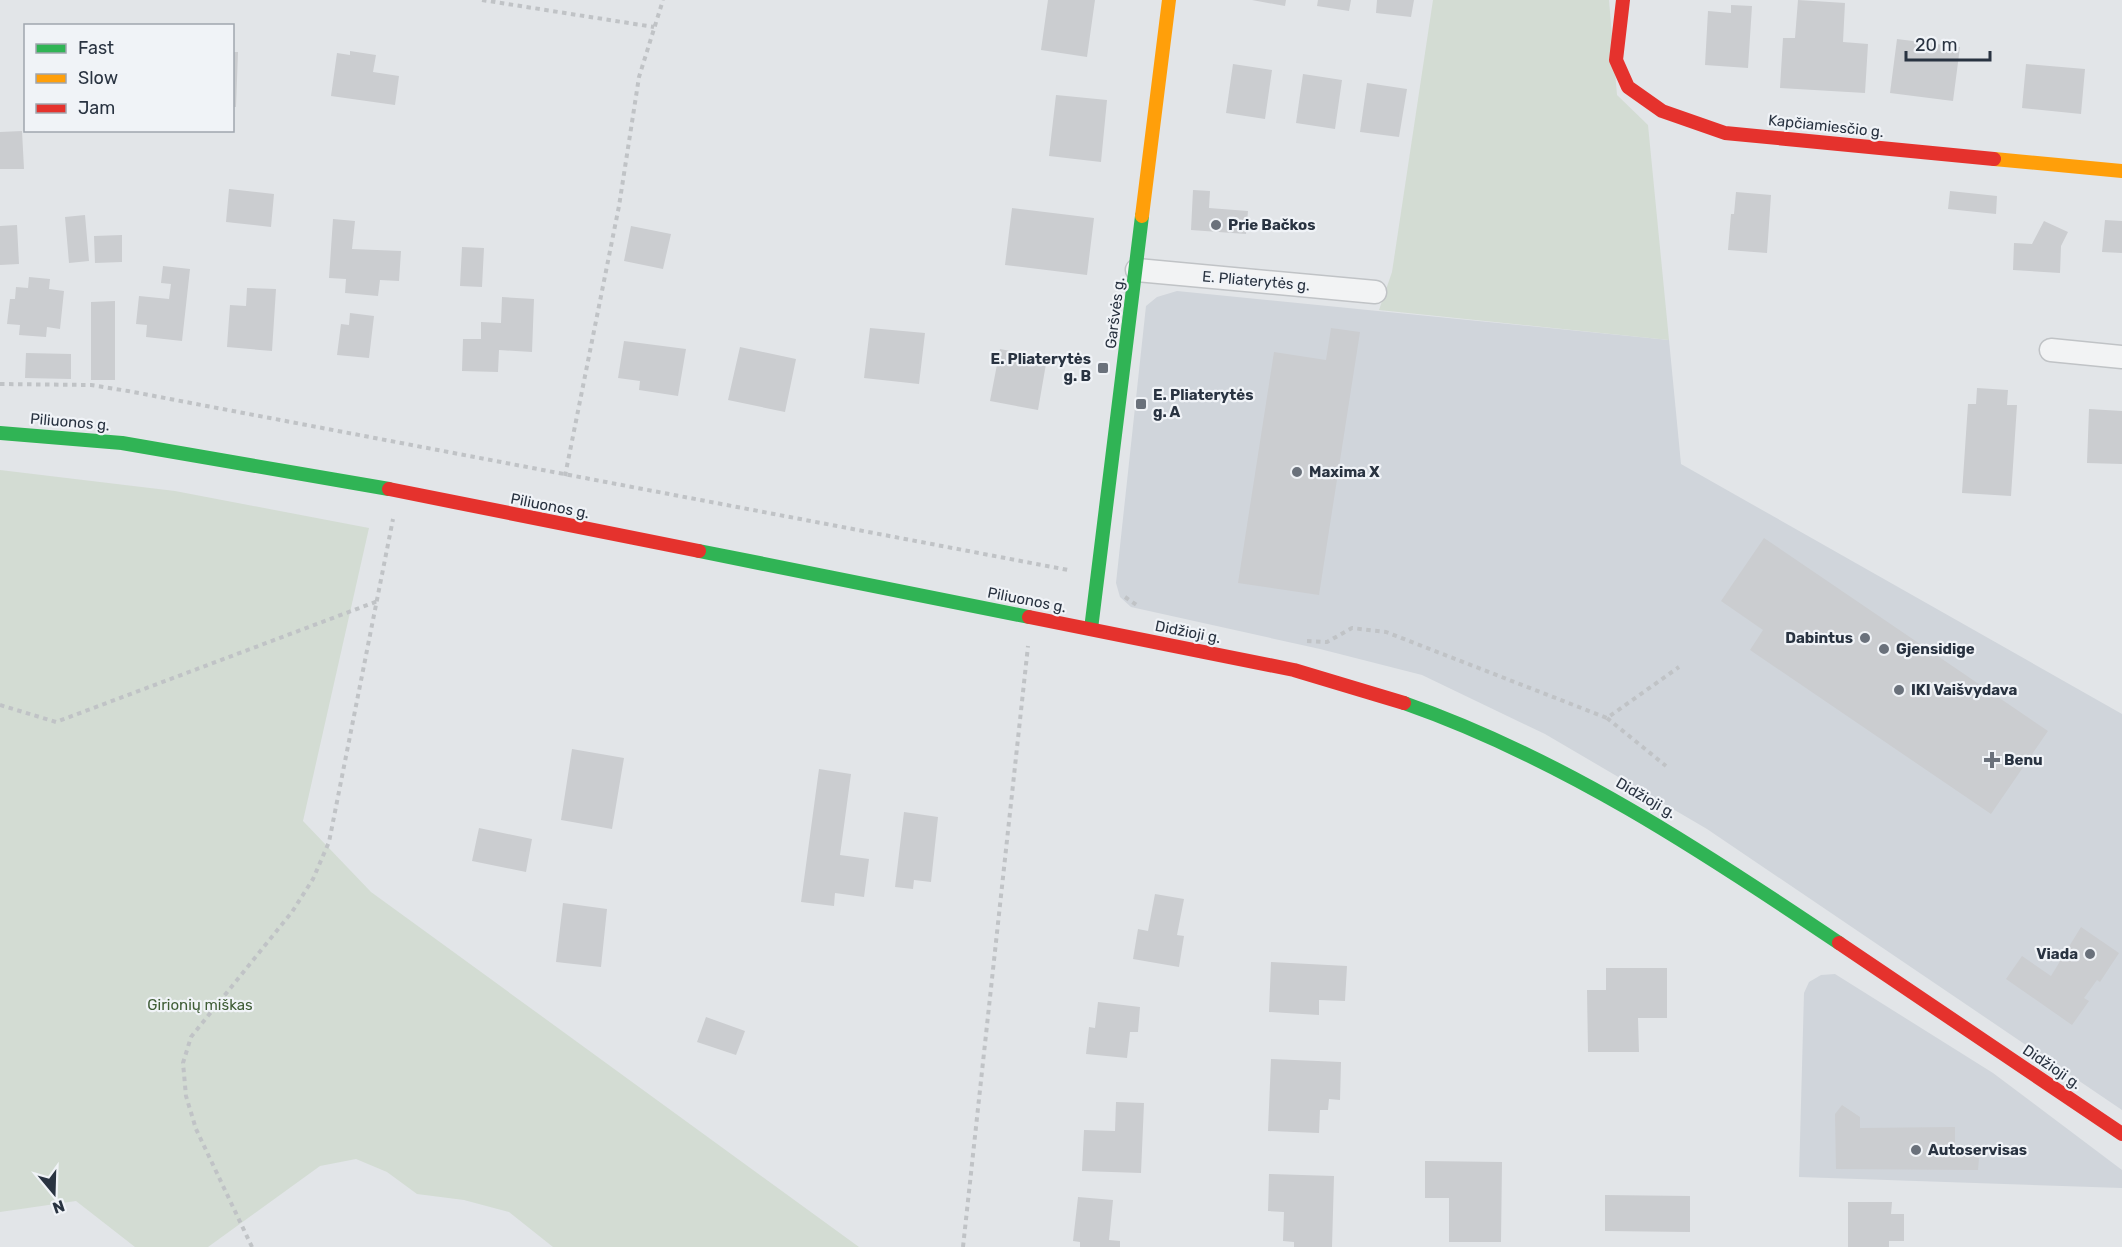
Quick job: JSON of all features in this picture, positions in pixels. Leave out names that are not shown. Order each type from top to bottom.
[{"type":"main road","name":"Garšvės g.","points":[[1091,629],[1100,576],[1169,0]]},
{"type":"main road","name":"Kapčiamiesčio g.","points":[[1623,0],[1616,60],[1628,87],[1662,111],[1725,133],[2122,171]]},
{"type":"main road","name":"Piliuonos g.","points":[[0,433],[122,443],[206,455],[1091,629]]},
{"type":"main road","name":"Didžioji g.","points":[[1091,629],[1336,680],[1428,709],[1486,733],[1564,771],[1682,838],[2122,1134]]},
{"type":"street","name":"E. Pliaterytės g.","points":[[1137,270],[1375,292]]},
{"type":"street","points":[[2051,350],[2122,357]]},
{"type":"path","points":[[482,0],[654,27]]},
{"type":"path","points":[[565,476],[619,206],[639,77],[663,0]]},
{"type":"path","points":[[0,384],[91,385],[128,391],[565,476],[1119,579],[1126,599],[1148,608]]},
{"type":"path","points":[[252,1247],[196,1129],[186,1096],[183,1063],[191,1037],[292,912],[313,879],[329,843],[400,492]]},
{"type":"path","points":[[0,705],[56,722],[378,601]]},
{"type":"path","points":[[963,1247],[1032,618]]},
{"type":"path","points":[[1301,640],[1327,642],[1352,628],[1386,632],[1607,718],[1666,766]]},
{"type":"path","points":[[1607,718],[1679,667]]},
{"type":"shaded area","points":[[1177,291],[1669,340],[1681,464],[2122,714],[2122,1110],[1707,829],[1545,734],[1422,675],[1320,649],[1131,607],[1120,597],[1116,583],[1146,306],[1157,297]]},
{"type":"shaded area","points":[[1835,974],[1993,1073],[2122,1170],[2122,1188],[1799,1177],[1804,993],[1809,982],[1821,975]]},
{"type":"green space","points":[[1433,0],[1609,0],[1617,95],[1648,125],[1669,340],[1379,310],[1392,272]]},
{"type":"green space","name":"Girionių miškas","points":[[0,470],[175,491],[369,528],[303,821],[371,892],[859,1247],[553,1247],[509,1212],[464,1200],[417,1194],[387,1172],[356,1159],[320,1166],[208,1247],[135,1247],[76,1201],[0,1212]]},
{"type":"building","points":[[1048,0],[1095,0],[1087,57],[1041,50]]},
{"type":"building","points":[[1252,0],[1286,0],[1285,6]]},
{"type":"building","points":[[1318,0],[1351,0],[1349,11],[1317,6]]},
{"type":"building","points":[[1377,0],[1414,0],[1411,17],[1376,13]]},
{"type":"building","points":[[1798,0],[1845,3],[1843,42],[1868,44],[1865,93],[1780,88],[1783,38],[1795,38]]},
{"type":"building","points":[[1731,5],[1752,6],[1748,68],[1705,65],[1708,11],[1731,13]]},
{"type":"building","points":[[1897,39],[1960,47],[1953,101],[1890,93]]},
{"type":"building","points":[[350,51],[376,55],[373,72],[399,76],[395,105],[331,96],[337,53],[350,55]]},
{"type":"building","points":[[234,52],[238,52],[236,107],[234,107]]},
{"type":"building","points":[[1233,64],[1272,70],[1265,119],[1226,113]]},
{"type":"building","points":[[2026,64],[2085,69],[2081,114],[2022,108]]},
{"type":"building","points":[[1303,74],[1342,80],[1335,129],[1296,123]]},
{"type":"building","points":[[1367,83],[1407,89],[1399,137],[1360,132]]},
{"type":"building","points":[[1056,95],[1107,100],[1101,162],[1049,156]]},
{"type":"building","points":[[22,131],[24,169],[0,169],[0,132]]},
{"type":"building","points":[[229,189],[274,194],[271,227],[226,222]]},
{"type":"building","points":[[1193,190],[1210,191],[1209,208],[1248,211],[1246,234],[1191,230]]},
{"type":"building","points":[[1950,191],[1997,196],[1996,214],[1948,209]]},
{"type":"building","points":[[1736,192],[1771,195],[1767,253],[1728,250],[1731,214],[1734,214]]},
{"type":"building","points":[[1012,208],[1094,218],[1087,275],[1005,265]]},
{"type":"building","points":[[85,215],[89,261],[69,263],[65,217]]},
{"type":"building","points":[[333,219],[355,221],[352,249],[401,251],[399,281],[380,280],[378,296],[345,293],[346,279],[329,278]]},
{"type":"building","points":[[2105,220],[2122,221],[2122,253],[2102,252]]},
{"type":"building","points":[[2044,221],[2068,232],[2061,246],[2060,273],[2013,270],[2014,243],[2032,244]]},
{"type":"building","points":[[17,225],[19,264],[0,265],[0,226]]},
{"type":"building","points":[[631,226],[671,234],[663,269],[624,261]]},
{"type":"building","points":[[122,235],[122,262],[95,263],[94,236]]},
{"type":"building","points":[[462,247],[484,248],[482,287],[460,286]]},
{"type":"building","points":[[163,266],[190,269],[182,341],[146,337],[147,325],[136,324],[139,296],[169,299],[171,284],[161,283]]},
{"type":"building","points":[[29,277],[50,279],[49,289],[64,291],[60,329],[47,327],[46,337],[19,335],[20,325],[7,324],[10,299],[15,299],[16,287],[28,288]]},
{"type":"building","points":[[247,288],[276,289],[272,351],[227,347],[230,305],[246,306]]},
{"type":"building","points":[[502,297],[534,299],[532,352],[499,350],[498,372],[462,371],[463,339],[481,339],[481,322],[501,323]]},
{"type":"building","points":[[115,301],[115,380],[91,380],[91,302]]},
{"type":"building","points":[[350,313],[374,316],[369,358],[337,355],[341,324],[349,325]]},
{"type":"building","points":[[870,328],[925,333],[919,384],[864,378]]},
{"type":"building","name":"Maxima X","points":[[1331,328],[1360,332],[1319,595],[1238,583],[1274,352],[1326,360]]},
{"type":"building","points":[[624,341],[686,349],[678,396],[639,390],[640,381],[618,378]]},
{"type":"building","points":[[740,347],[796,359],[785,412],[728,400]]},
{"type":"building","points":[[1000,349],[1047,358],[1038,410],[990,401]]},
{"type":"building","points":[[26,353],[71,354],[71,379],[25,378]]},
{"type":"building","points":[[1977,388],[2008,390],[2007,405],[2017,405],[2011,496],[1962,493],[1968,404],[1976,404]]},
{"type":"building","points":[[2089,409],[2122,411],[2122,464],[2087,463]]},
{"type":"building","name":"IKI Vaišvydava","points":[[1764,538],[2048,731],[1991,814],[1750,650],[1763,630],[1721,601]]},
{"type":"building","points":[[572,749],[624,758],[612,829],[561,820]]},
{"type":"building","points":[[819,769],[851,774],[840,855],[869,859],[864,897],[835,893],[834,906],[801,902]]},
{"type":"building","points":[[904,812],[938,817],[931,882],[914,880],[913,889],[895,887]]},
{"type":"building","points":[[479,828],[532,839],[526,872],[472,861]]},
{"type":"building","points":[[1155,894],[1184,899],[1177,935],[1184,936],[1179,967],[1133,959],[1138,929],[1148,931]]},
{"type":"building","points":[[563,903],[607,909],[601,967],[556,962]]},
{"type":"building","points":[[2081,927],[2119,953],[2100,982],[2097,980],[2084,998],[2089,1001],[2072,1025],[2006,979],[2022,956],[2051,976]]},
{"type":"building","points":[[1271,962],[1347,966],[1345,1001],[1319,1000],[1319,1015],[1269,1012]]},
{"type":"building","points":[[1606,968],[1667,968],[1667,1018],[1638,1018],[1639,1052],[1588,1052],[1587,990],[1606,990]]},
{"type":"building","points":[[1098,1002],[1140,1007],[1138,1032],[1130,1032],[1127,1058],[1086,1054],[1089,1027],[1095,1028]]},
{"type":"building","points":[[706,1017],[745,1031],[736,1055],[697,1042]]},
{"type":"building","points":[[1271,1059],[1341,1062],[1340,1100],[1329,1099],[1328,1110],[1320,1110],[1319,1133],[1268,1131]]},
{"type":"building","points":[[1116,1102],[1144,1103],[1141,1173],[1082,1171],[1084,1130],[1115,1131]]},
{"type":"building","points":[[1842,1105],[1860,1117],[1860,1128],[1955,1127],[1955,1145],[1979,1158],[1978,1170],[1836,1169],[1835,1114]]},
{"type":"building","points":[[1425,1161],[1502,1162],[1501,1242],[1449,1242],[1449,1198],[1425,1198]]},
{"type":"building","points":[[1269,1174],[1334,1176],[1332,1247],[1294,1247],[1294,1242],[1283,1241],[1284,1212],[1268,1211]]},
{"type":"building","points":[[1605,1195],[1690,1196],[1690,1232],[1605,1231]]},
{"type":"building","points":[[1078,1197],[1113,1200],[1109,1240],[1120,1241],[1120,1247],[1080,1247],[1080,1242],[1073,1241]]},
{"type":"building","points":[[1848,1202],[1892,1202],[1891,1214],[1904,1214],[1904,1241],[1889,1241],[1889,1247],[1848,1247]]},
{"type":"traffic: fast","points":[[1091,629],[1142,216]]},
{"type":"traffic: fast","points":[[0,433],[122,443],[389,489]]},
{"type":"traffic: fast","points":[[699,551],[1029,617]]},
{"type":"traffic: fast","points":[[1404,703],[1462,725],[1519,751],[1629,809],[1735,874],[1839,943]]},
{"type":"traffic: slow","points":[[1142,216],[1169,0]]},
{"type":"traffic: slow","points":[[1994,159],[2122,171]]},
{"type":"traffic: jam","points":[[1623,0],[1616,60],[1628,87],[1662,111],[1725,133],[1994,159]]},
{"type":"traffic: jam","points":[[389,489],[699,551]]},
{"type":"traffic: jam","points":[[1029,617],[1294,670],[1404,703]]},
{"type":"traffic: jam","points":[[1839,943],[2122,1134]]},
{"type":"place","name":"Prie Bačkos","points":[[1216,225]]},
{"type":"place","name":"E. Pliaterytės g. B","points":[[1103,368]]},
{"type":"place","name":"E. Pliaterytės g. A","points":[[1141,404]]},
{"type":"place","name":"Maxima X","points":[[1297,472]]},
{"type":"place","name":"Dabintus","points":[[1865,638]]},
{"type":"place","name":"Gjensidige","points":[[1884,649]]},
{"type":"place","name":"IKI Vaišvydava","points":[[1899,690]]},
{"type":"place","name":"Benu","points":[[1992,760]]},
{"type":"place","name":"Viada","points":[[2090,954]]},
{"type":"place","name":"Autoservisas","points":[[1916,1150]]}]
